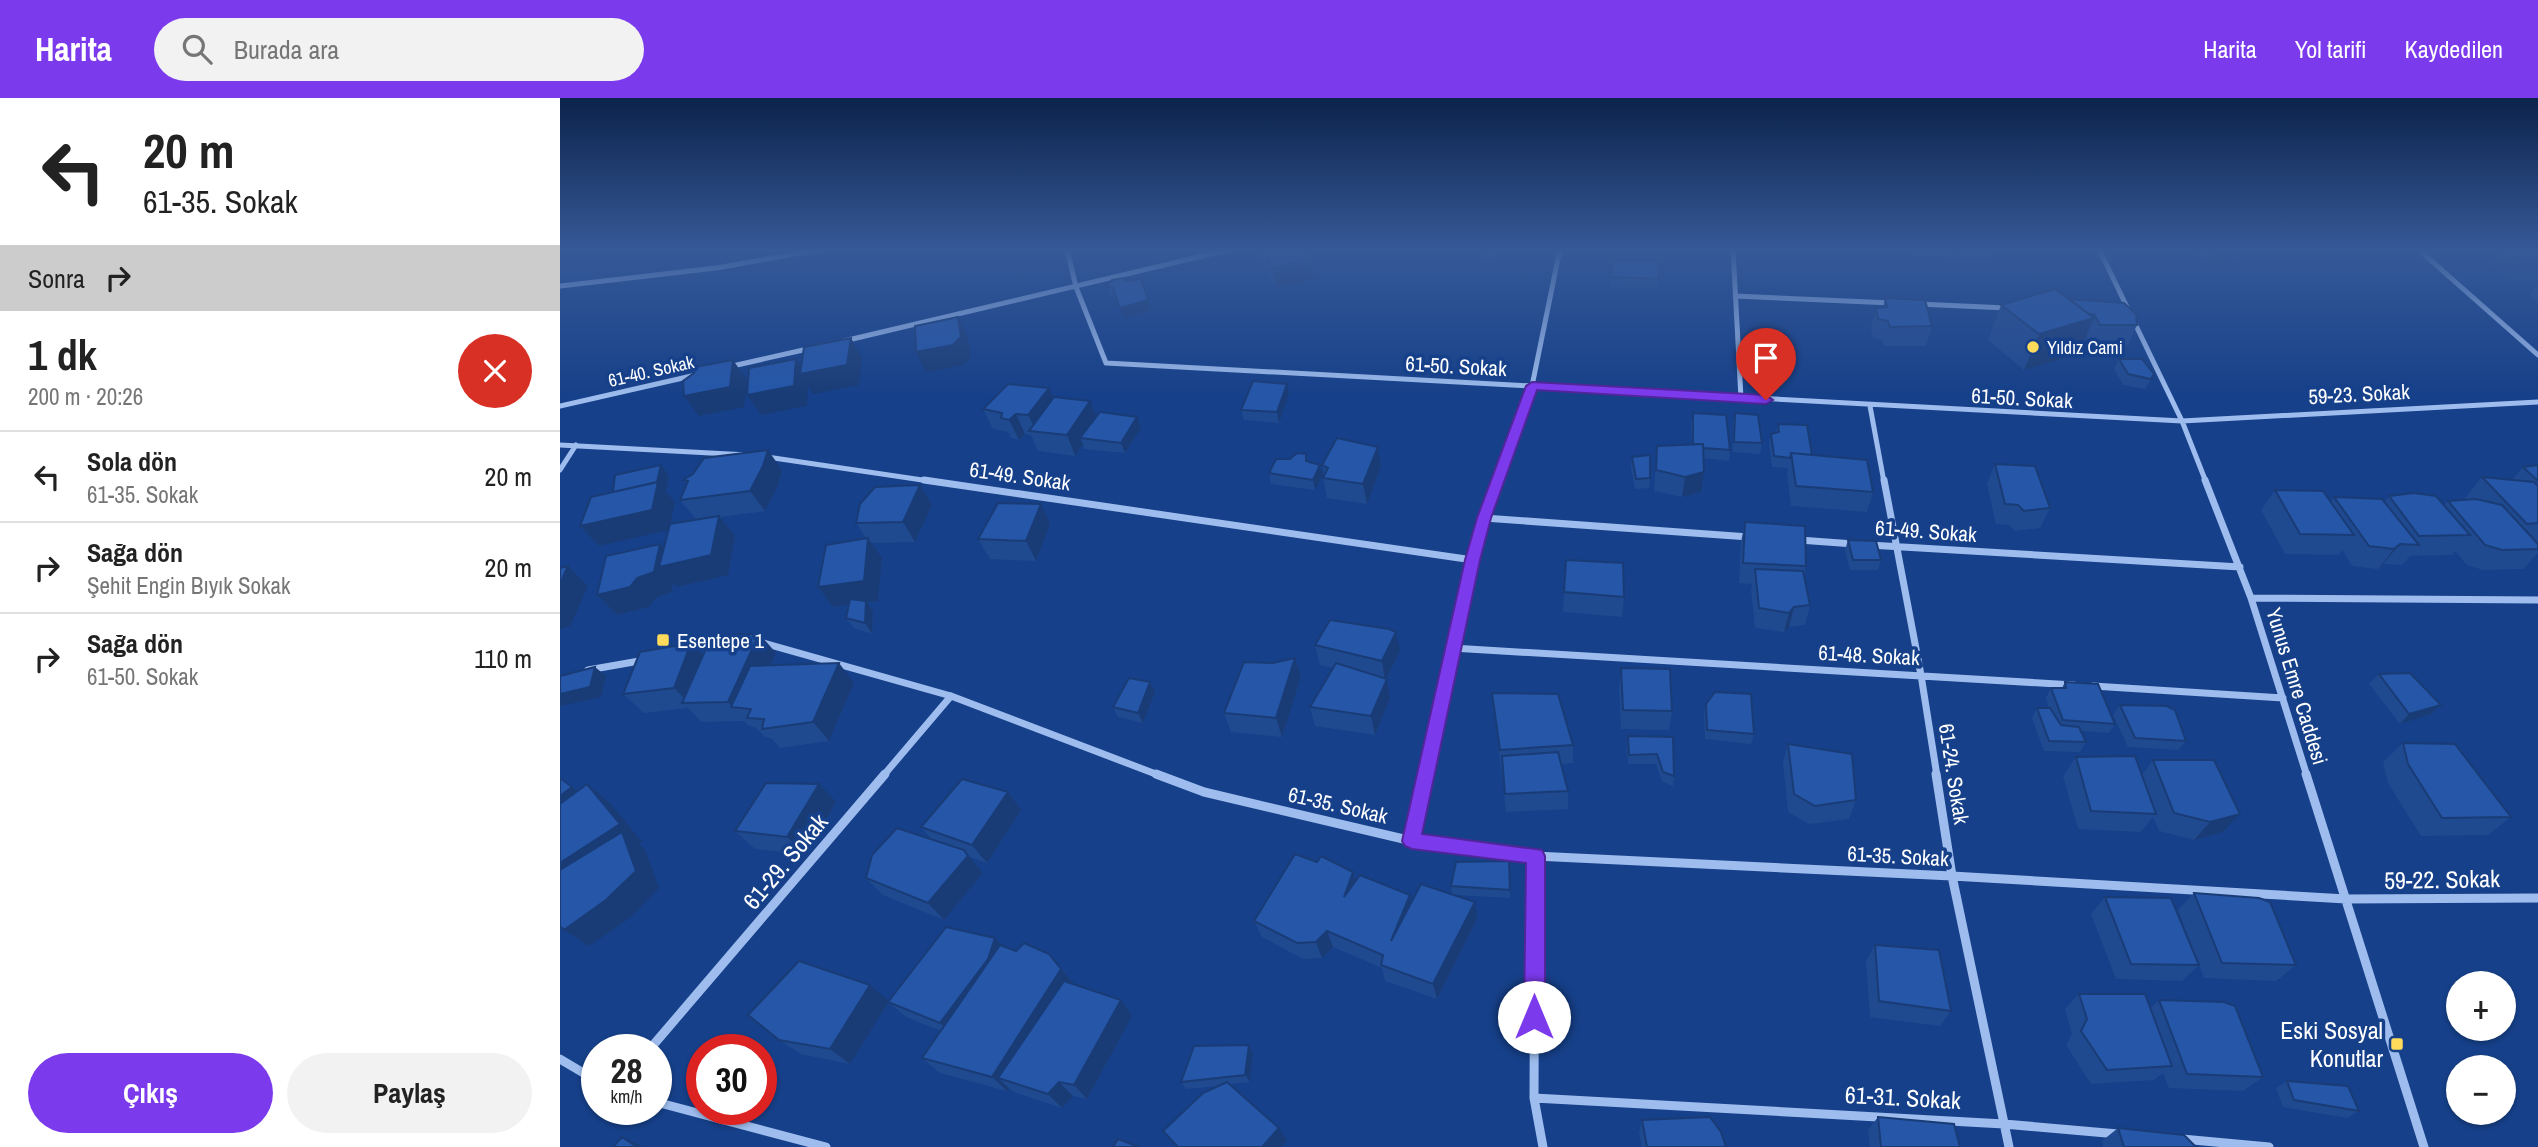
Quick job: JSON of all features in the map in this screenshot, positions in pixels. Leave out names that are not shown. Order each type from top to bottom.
[{"type":"street","points":[[831,344],[1029,298]]},
{"type":"street","name":"61-50. Sokak","points":[[1080,298],[1106,363],[2182,421]]},
{"type":"street","points":[[1412,841],[1473,560],[1484,518],[1532,386],[1550,298]]},
{"type":"street","points":[[1735,298],[1741,398]]},
{"type":"street","points":[[1781,298],[1899,303]]},
{"type":"street","name":"Yunus Emre Caddesi","points":[[2122,298],[2182,421],[2240,567],[2424,1147]]},
{"type":"street","points":[[2473,298],[2538,355]]},
{"type":"street","points":[[1912,304],[2021,309]]},
{"type":"street","points":[[2116,313],[2130,314]]},
{"type":"street","name":"61-40. Sokak","points":[[723,369],[818,347]]},
{"type":"street","name":"61-40. Sokak","points":[[560,406],[709,372]]},
{"type":"street","name":"59-23. Sokak","points":[[2182,421],[2538,402]]},
{"type":"street","name":"61-24. Sokak","points":[[1870,406],[1921,676],[1952,876],[2009,1147]]},
{"type":"street","name":"61-49. Sokak","points":[[560,445],[732,452],[1473,560]]},
{"type":"street","points":[[560,470],[576,445]]},
{"type":"street","points":[[1484,518],[1759,537]]},
{"type":"street","name":"61-49. Sokak","points":[[1786,539],[2240,567]]},
{"type":"street","points":[[2251,598],[2538,600]]},
{"type":"street","name":"61-35. Sokak","points":[[752,640],[951,696],[1204,792],[1412,841],[1535,856],[1952,876],[2346,900]]},
{"type":"street","name":"61-48. Sokak","points":[[1452,648],[2283,698]]},
{"type":"street","points":[[574,673],[656,658]]},
{"type":"street","name":"61-29. Sokak","points":[[663,1034],[951,696]]},
{"type":"street","points":[[1535,856],[1534,1098],[1543,1147]]},
{"type":"street","name":"59-22. Sokak","points":[[2346,900],[2538,898]]},
{"type":"street","points":[[560,1059],[581,1071]]},
{"type":"street","name":"61-31. Sokak","points":[[1534,1098],[2004,1124],[2123,1134]]},
{"type":"street","points":[[672,1106],[826,1147]]},
{"type":"street","points":[[2176,1139],[2269,1147]]},
{"type":"building","points":[[1116,298],[1148,300],[1120,308]]},
{"type":"building","points":[[1885,298],[1925,300],[1932,326],[1890,327],[1888,321],[1878,319],[1876,308],[1887,307]]},
{"type":"building","points":[[2025,298],[2067,298],[2094,318],[2039,334],[2001,305]]},
{"type":"building","points":[[2069,299],[2124,303],[2136,314],[2137,325],[2100,325],[2094,314],[2089,314]]},
{"type":"building","points":[[958,317],[961,337],[953,345],[916,352],[915,326]]},
{"type":"building","points":[[851,338],[847,365],[800,374],[804,347]]},
{"type":"building","points":[[796,359],[794,386],[747,395],[749,368]]},
{"type":"building","points":[[2119,359],[2142,359],[2154,374],[2151,379],[2128,374]]},
{"type":"building","points":[[733,360],[730,387],[684,396],[683,381],[694,373],[695,367]]},
{"type":"building","points":[[1253,381],[1287,384],[1277,412],[1241,410]]},
{"type":"building","points":[[1008,384],[1049,388],[1028,415],[1016,414],[1009,420],[1001,418],[1002,413],[983,409]]},
{"type":"building","points":[[1054,397],[1090,401],[1067,435],[1029,431]]},
{"type":"building","points":[[1100,412],[1137,417],[1121,443],[1080,438]]},
{"type":"building","points":[[1693,413],[1726,415],[1730,450],[1703,448],[1703,444],[1693,444]]},
{"type":"building","points":[[1735,413],[1758,415],[1762,443],[1734,442]]},
{"type":"building","points":[[1778,424],[1807,425],[1812,455],[1791,453],[1790,458],[1774,456],[1771,434],[1779,432]]},
{"type":"building","points":[[1337,438],[1378,447],[1363,484],[1323,478],[1328,468],[1322,465]]},
{"type":"building","points":[[1703,444],[1704,472],[1685,477],[1656,470],[1657,446]]},
{"type":"building","points":[[768,450],[750,491],[680,500],[688,481],[683,480],[693,474],[704,458]]},
{"type":"building","points":[[1297,453],[1306,454],[1306,461],[1320,465],[1313,480],[1269,473],[1276,459],[1290,459]]},
{"type":"building","points":[[1791,453],[1867,460],[1873,492],[1796,486]]},
{"type":"building","points":[[1650,455],[1650,478],[1636,479],[1632,457]]},
{"type":"building","points":[[1995,464],[2035,466],[2050,508],[2024,511],[2018,505],[2005,504]]},
{"type":"building","points":[[661,465],[657,482],[613,492],[615,475]]},
{"type":"building","points":[[2538,465],[2538,481],[2523,467]]},
{"type":"building","points":[[2482,477],[2534,482],[2538,486],[2538,523],[2527,524]]},
{"type":"building","points":[[658,482],[652,510],[580,526],[591,497]]},
{"type":"building","points":[[920,485],[903,522],[856,523],[860,504],[875,487]]},
{"type":"building","points":[[2275,490],[2323,491],[2354,535],[2300,534]]},
{"type":"building","points":[[2414,493],[2436,496],[2470,535],[2419,536],[2389,496]]},
{"type":"building","points":[[2334,497],[2382,499],[2419,545],[2400,544],[2394,549],[2369,546]]},
{"type":"building","points":[[2476,499],[2502,505],[2538,544],[2538,549],[2502,550],[2485,545],[2448,501]]},
{"type":"building","points":[[998,503],[1041,504],[1026,541],[978,539]]},
{"type":"building","points":[[719,516],[711,555],[659,567],[670,524]]},
{"type":"building","points":[[1745,522],[1805,526],[1806,566],[1743,563]]},
{"type":"building","points":[[868,538],[864,581],[818,587],[826,545]]},
{"type":"building","points":[[1848,540],[1876,541],[1881,560],[1853,560]]},
{"type":"building","points":[[660,544],[654,572],[637,578],[630,587],[597,595],[606,556]]},
{"type":"building","points":[[1566,560],[1623,563],[1624,597],[1564,592]]},
{"type":"building","points":[[568,566],[560,584],[560,568]]},
{"type":"building","points":[[1755,569],[1803,571],[1810,605],[1794,607],[1789,613],[1759,608]]},
{"type":"building","points":[[850,599],[866,601],[865,623],[846,618]]},
{"type":"building","points":[[1330,620],[1396,632],[1382,661],[1315,645]]},
{"type":"building","points":[[733,634],[759,634],[728,702],[682,703],[708,644],[726,644]]},
{"type":"building","points":[[691,643],[674,688],[623,694],[640,652]]},
{"type":"building","points":[[1295,658],[1276,718],[1224,713],[1244,662],[1273,663]]},
{"type":"building","points":[[839,663],[813,722],[762,729],[764,719],[747,718],[751,709],[731,707],[750,666]]},
{"type":"building","points":[[1336,663],[1387,679],[1371,716],[1310,707]]},
{"type":"building","points":[[595,667],[590,687],[560,694],[560,676]]},
{"type":"building","points":[[1621,668],[1670,669],[1672,711],[1623,710]]},
{"type":"building","points":[[2410,673],[2441,705],[2409,714],[2379,674]]},
{"type":"building","points":[[1129,678],[1150,682],[1138,713],[1113,707]]},
{"type":"building","points":[[2065,682],[2098,684],[2115,724],[2063,720],[2051,688],[2066,688]]},
{"type":"building","points":[[1715,692],[1751,694],[1754,734],[1707,730],[1706,704]]},
{"type":"building","points":[[1492,693],[1558,694],[1573,745],[1500,750]]},
{"type":"building","points":[[2120,705],[2167,706],[2175,710],[2186,741],[2135,738]]},
{"type":"building","points":[[2037,708],[2050,708],[2061,725],[2079,727],[2086,742],[2049,741]]},
{"type":"building","points":[[1628,736],[1673,737],[1674,776],[1663,772],[1657,754],[1629,755]]},
{"type":"building","points":[[2403,743],[2455,744],[2511,817],[2442,818],[2408,764]]},
{"type":"building","points":[[1788,744],[1852,754],[1856,800],[1815,806],[1794,794]]},
{"type":"building","points":[[1558,752],[1568,791],[1505,794],[1502,756]]},
{"type":"building","points":[[2135,756],[2156,814],[2091,811],[2076,757]]},
{"type":"building","points":[[2153,760],[2214,760],[2240,814],[2210,822],[2174,813]]},
{"type":"building","points":[[560,778],[572,787],[560,796]]},
{"type":"building","points":[[962,779],[1008,792],[972,845],[921,827]]},
{"type":"building","points":[[766,783],[819,784],[787,837],[735,831]]},
{"type":"building","points":[[587,784],[620,824],[560,863],[560,804]]},
{"type":"building","points":[[897,828],[964,850],[968,856],[928,903],[866,878],[872,855]]},
{"type":"building","points":[[622,832],[636,871],[606,900],[564,930],[560,926],[560,870]]},
{"type":"building","points":[[1295,854],[1317,862],[1321,856],[1353,872],[1344,897],[1360,875],[1410,895],[1391,941],[1421,884],[1475,902],[1433,984],[1381,965],[1383,955],[1327,931],[1316,942],[1297,943],[1254,921]]},
{"type":"building","points":[[1509,861],[1510,890],[1451,886],[1456,862]]},
{"type":"building","points":[[2194,893],[2259,898],[2270,902],[2296,965],[2222,963]]},
{"type":"building","points":[[2105,897],[2171,898],[2199,965],[2131,964]]},
{"type":"building","points":[[946,927],[995,938],[988,959],[940,1023],[888,1002]]},
{"type":"building","points":[[1024,943],[1049,954],[1061,969],[992,1077],[922,1058],[1000,945],[1016,951]]},
{"type":"building","points":[[1875,945],[1939,950],[1951,1011],[1879,1001]]},
{"type":"building","points":[[799,961],[870,985],[830,1049],[779,1040],[777,1034],[772,1034],[748,1015]]},
{"type":"building","points":[[1064,981],[1121,1000],[1074,1085],[1059,1082],[1048,1094],[998,1078]]},
{"type":"building","points":[[2079,994],[2145,994],[2172,1066],[2107,1070],[2081,1031],[2087,1019]]},
{"type":"building","points":[[2159,1000],[2224,1002],[2235,1006],[2263,1077],[2187,1074]]},
{"type":"building","points":[[1249,1045],[1245,1075],[1181,1082],[1194,1046]]},
{"type":"building","points":[[2287,1081],[2348,1086],[2359,1111],[2294,1100]]},
{"type":"building","points":[[1227,1082],[1279,1128],[1262,1147],[1178,1147],[1163,1131],[1203,1093]]},
{"type":"building","points":[[1710,1117],[1721,1132],[1726,1147],[1647,1147],[1642,1120]]},
{"type":"building","points":[[1878,1117],[1954,1124],[1960,1147],[1881,1147]]},
{"type":"building","points":[[2118,1128],[2184,1135],[2196,1147],[2124,1147]]},
{"type":"building","points":[[622,1137],[637,1147],[613,1147]]},
{"type":"building","points":[[1118,1139],[1139,1147],[1113,1147]]},
{"type":"place","name":"Yıldız Cami","points":[[2033,347]]},
{"type":"place","name":"Esentepe 1","points":[[663,640]]},
{"type":"place","name":"Eski Sosyal Konutlar","points":[[2397,1044]]},
{"type":"route","points":[[1534,1017],[1535,856],[1412,841],[1452,648],[1484,518],[1532,386],[1766,400]]}]
